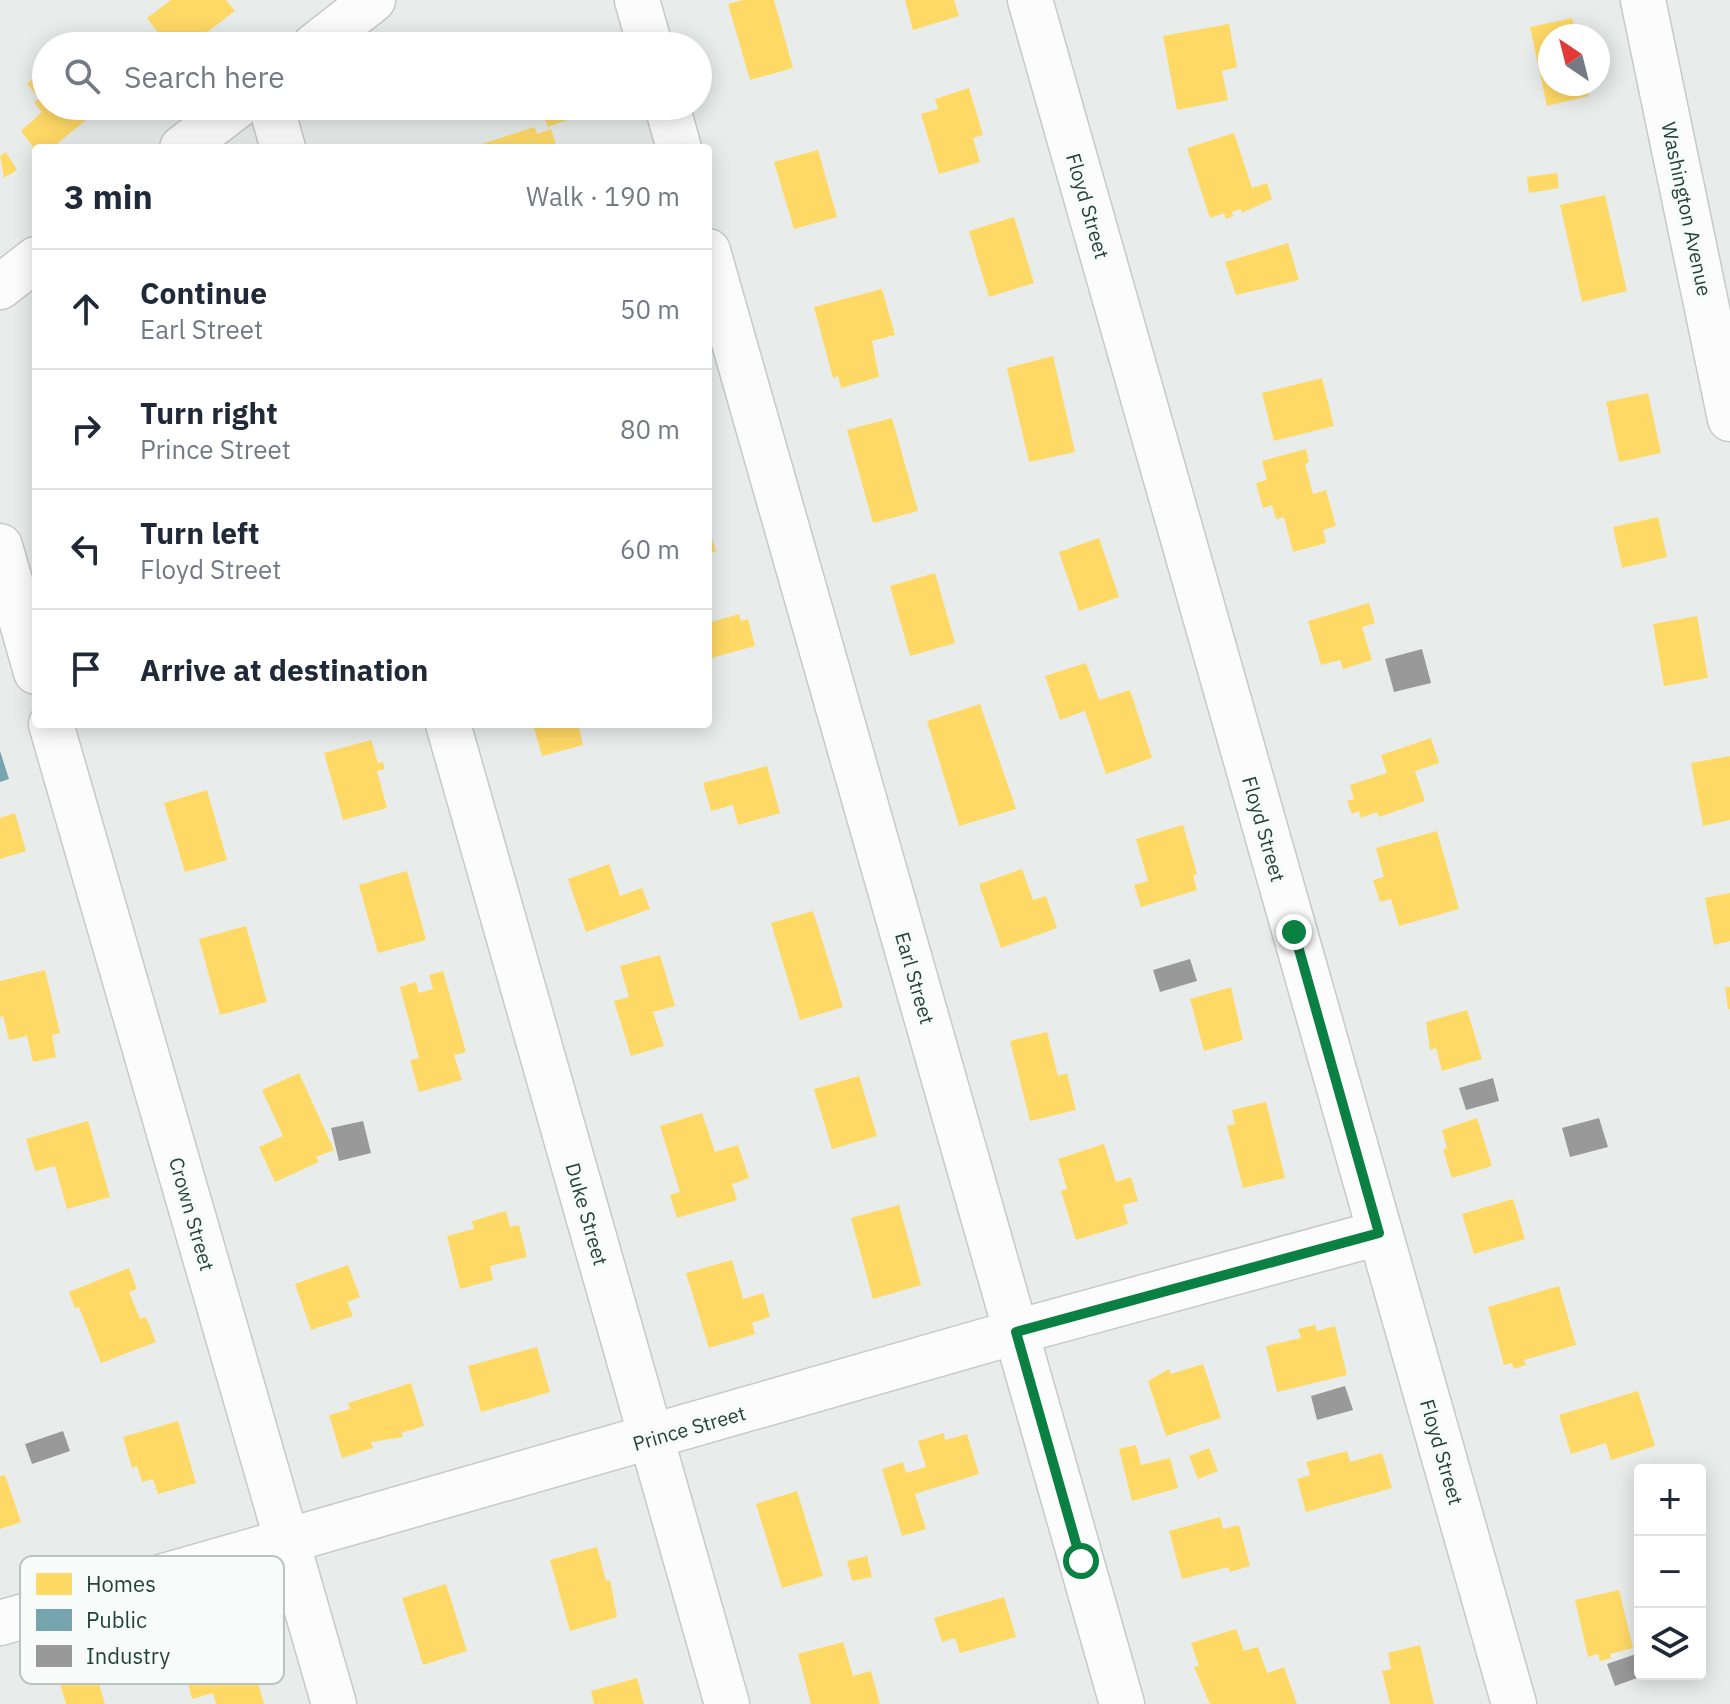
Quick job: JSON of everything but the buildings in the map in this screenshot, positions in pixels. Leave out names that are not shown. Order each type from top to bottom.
[{"type":"street","points":[[332,32],[373,0]]},
{"type":"street","points":[[637,0],[646,32]]},
{"type":"street","name":"Floyd Street","points":[[1030,0],[1514,1704]]},
{"type":"street","name":"Washington Avenue","points":[[1643,0],[1730,419]]},
{"type":"street","points":[[187,144],[219,120]]},
{"type":"street","points":[[275,120],[282,144]]},
{"type":"street","points":[[671,120],[678,144]]},
{"type":"street","points":[[0,287],[32,262]]},
{"type":"street","name":"Earl Street","points":[[712,265],[1122,1704]]},
{"type":"street","points":[[0,546],[32,658]]},
{"type":"street","name":"Crown Street","points":[[52,728],[334,1704]]},
{"type":"street","name":"Duke Street","points":[[449,728],[727,1704]]},
{"type":"street","name":"Prince Street","points":[[231,1556],[652,1439],[1016,1332],[1379,1233]]},
{"type":"street","name":"Prince Street","points":[[0,1623],[20,1617]]},
{"type":"route","points":[[1081,1561],[1016,1332],[1379,1233],[1294,932]]}]
